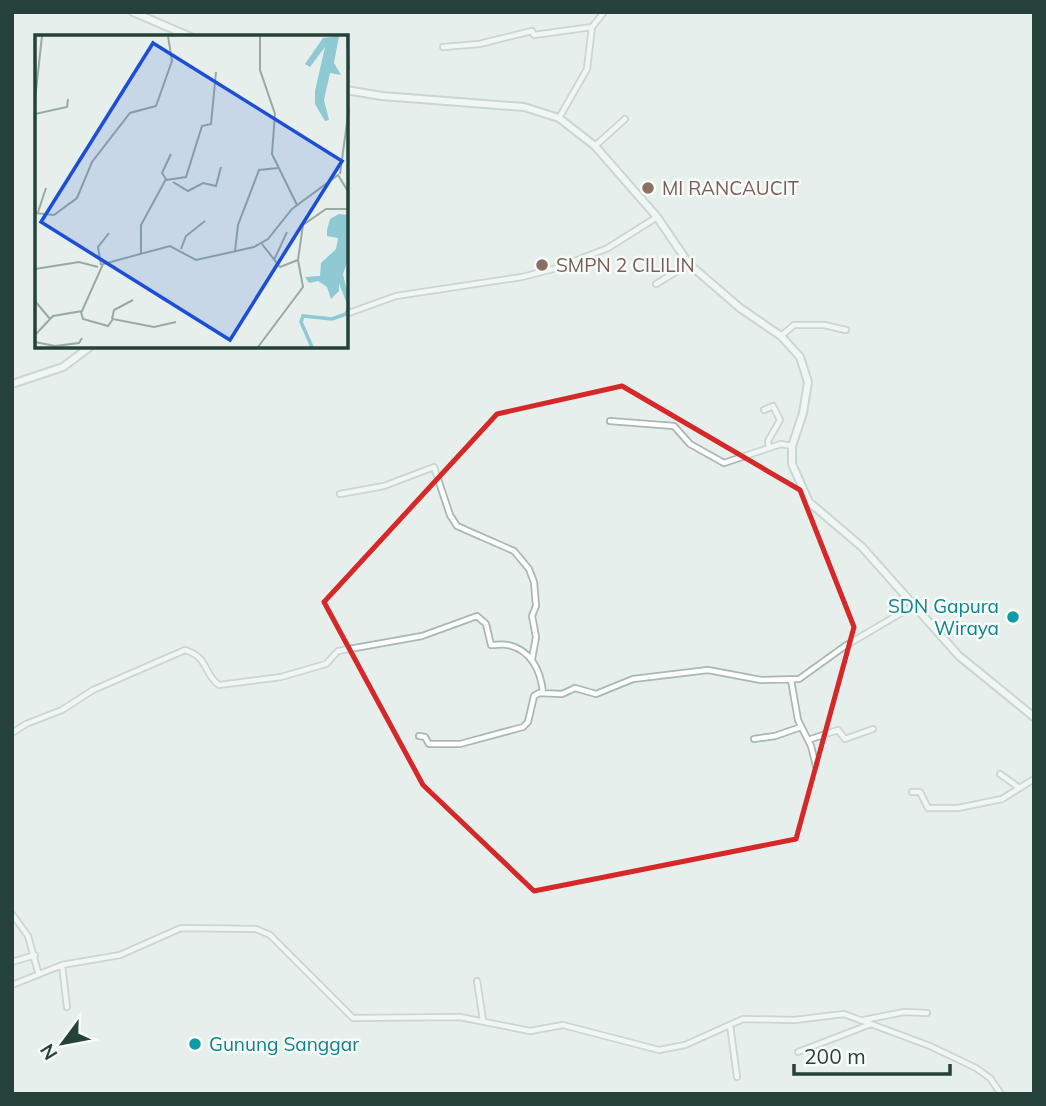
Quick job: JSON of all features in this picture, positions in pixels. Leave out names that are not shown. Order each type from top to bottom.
[{"type":"main road","points":[[133,12],[186,35]]},
{"type":"main road","points":[[348,90],[382,96],[524,107],[559,118],[595,146],[657,217],[689,264],[733,303],[794,348],[807,373],[803,413],[792,446],[795,474],[809,502],[862,547],[959,656],[1034,717]]},
{"type":"main road","points":[[12,384],[63,367],[88,348]]},
{"type":"street","points":[[559,118],[587,69],[592,27],[604,12]]},
{"type":"street","points":[[443,47],[479,44],[532,32],[534,35],[592,27]]},
{"type":"street","points":[[595,146],[625,119]]},
{"type":"street","points":[[348,313],[403,295],[522,277],[557,268],[608,247],[657,217]]},
{"type":"street","points":[[656,284],[689,264]]},
{"type":"street","points":[[781,337],[794,324],[824,325],[846,330]]},
{"type":"street","points":[[764,410],[773,407],[780,415],[780,424],[769,439],[768,448]]},
{"type":"street","points":[[610,421],[674,426],[690,444],[724,463],[781,444],[792,446]]},
{"type":"street","points":[[340,494],[384,486],[434,467],[446,505],[457,526],[514,551],[528,569],[534,582],[536,606],[532,616],[536,637],[532,659]]},
{"type":"street","points":[[419,736],[425,737],[429,744],[455,745],[523,727],[528,722],[534,695],[562,694],[575,688],[596,694],[633,679],[708,670],[761,680],[791,680],[803,677],[845,646],[913,606]]},
{"type":"street","points":[[12,733],[62,710],[93,690],[185,650],[202,659],[219,685],[281,677],[326,664],[338,651],[422,636],[477,616],[486,624],[491,645],[509,645],[532,659],[538,669],[543,693]]},
{"type":"street","points":[[791,680],[801,727],[816,766]]},
{"type":"street","points":[[754,740],[801,727]]},
{"type":"street","points":[[808,740],[838,730],[845,739],[873,729]]},
{"type":"street","points":[[1000,774],[1018,788]]},
{"type":"street","points":[[912,792],[919,791],[924,806],[932,810],[1002,800],[1034,779]]},
{"type":"street","points":[[12,914],[20,923],[35,955],[38,972]]},
{"type":"street","points":[[12,985],[38,972],[62,965],[120,955],[181,928],[256,929],[270,935],[353,1018],[415,1020],[447,1016],[483,1020],[530,1031],[563,1026],[659,1050],[685,1045],[743,1019],[794,1020],[829,1014],[863,1020],[976,1068],[990,1078],[1001,1094]]},
{"type":"street","points":[[12,962],[35,955]]},
{"type":"street","points":[[62,965],[67,1007]]},
{"type":"street","points":[[477,981],[483,1020]]},
{"type":"street","points":[[863,1020],[904,1012],[926,1013]]},
{"type":"street","points":[[798,1052],[872,1024]]},
{"type":"street","points":[[730,1025],[737,1077]]},
{"type":"highlighted area","points":[[622,386],[800,490],[854,627],[796,839],[534,891],[423,785],[324,602],[497,414]]},
{"type":"place","name":"MI RANCAUCIT","points":[[648,188]]},
{"type":"place","name":"SMPN 2 CILILIN","points":[[542,265]]},
{"type":"place","name":"SDN Gapura Wiraya","points":[[1013,617]]},
{"type":"place","name":"Gunung Sanggar","points":[[195,1044]]}]
